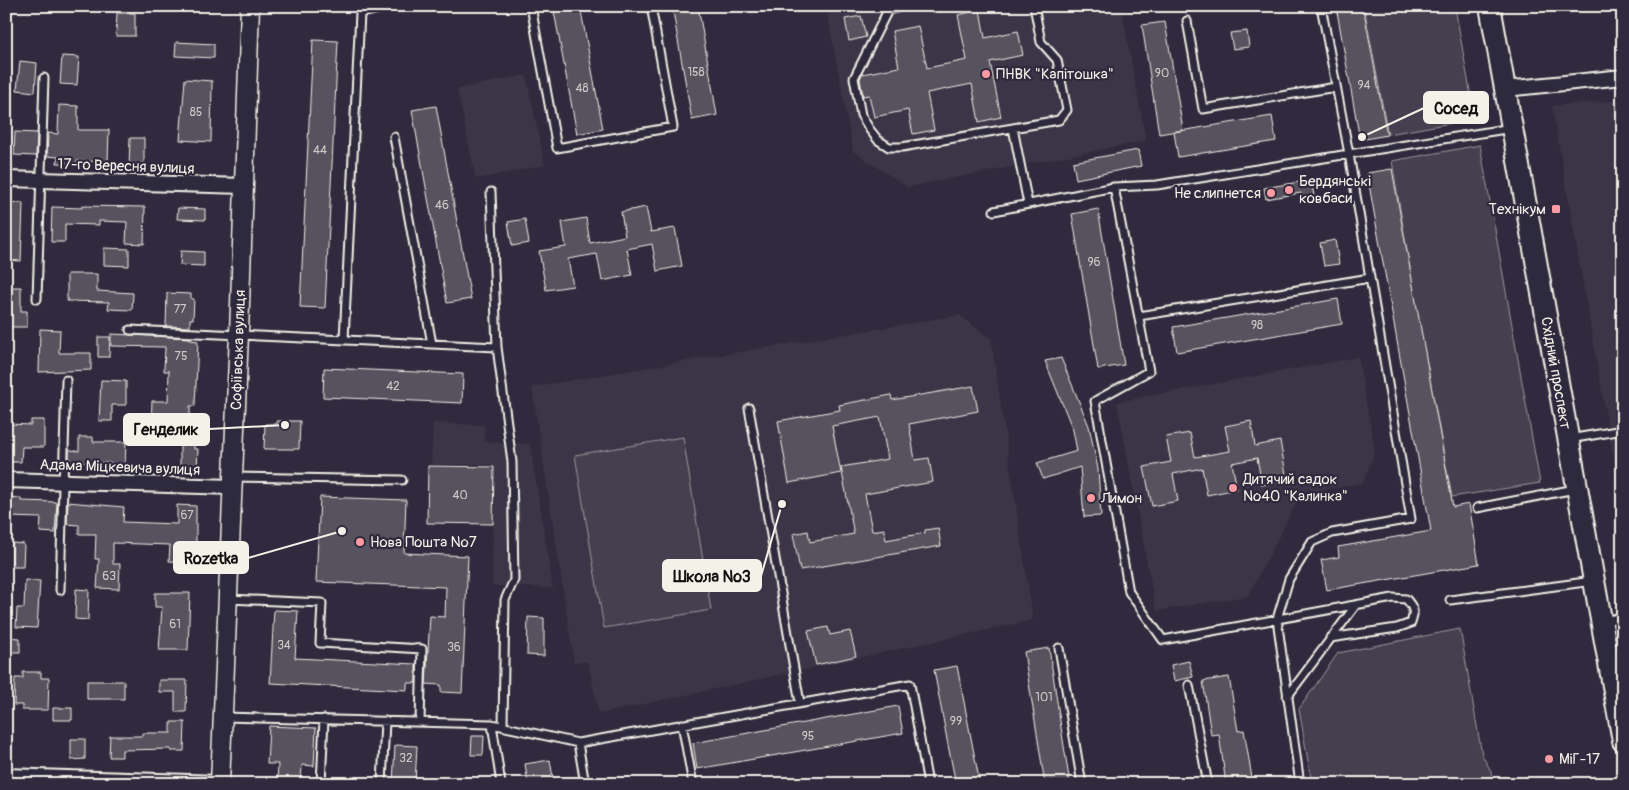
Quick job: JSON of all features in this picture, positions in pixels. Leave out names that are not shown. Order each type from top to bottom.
[{"type":"main road","name":"Східний проспект","points":[[1490,6],[1623,740]]},
{"type":"street","name":"Софіївська вулиця","points":[[220,784],[239,334],[250,6]]},
{"type":"street","points":[[1505,89],[1623,77]]},
{"type":"street","name":"17-го Вересня вулиця","points":[[6,179],[244,186]]},
{"type":"street","name":"Адама Міцкевича вулиця","points":[[6,480],[233,482]]},
{"type":"street","points":[[6,776],[23,780],[220,784]]},
{"type":"lane","points":[[344,340],[360,13],[393,6]]},
{"type":"lane","points":[[531,6],[557,148],[673,127],[651,6]]},
{"type":"lane","points":[[906,6],[888,10],[854,78],[861,115],[878,140],[889,147],[902,147],[1059,120],[1067,110],[1057,60],[1041,42],[1034,6]]},
{"type":"lane","points":[[1300,784],[1277,619],[1289,579],[1312,542],[1332,533],[1411,519],[1321,6]]},
{"type":"lane","points":[[1187,21],[1203,109],[1336,87]]},
{"type":"lane","points":[[38,299],[44,78]]},
{"type":"lane","points":[[1013,128],[1028,204]]},
{"type":"lane","points":[[994,211],[1114,187],[1157,185],[1512,128]]},
{"type":"lane","points":[[394,137],[432,344]]},
{"type":"lane","points":[[1114,187],[1149,371],[1095,401],[1129,592],[1163,640],[1393,598],[1406,599],[1413,607],[1414,614],[1411,623],[1397,628],[1330,638]]},
{"type":"lane","points":[[491,192],[497,347],[512,462],[514,580],[505,600],[503,726]]},
{"type":"lane","points":[[1139,316],[1370,278]]},
{"type":"lane","points":[[130,330],[497,347]]},
{"type":"lane","points":[[60,590],[66,380]]},
{"type":"lane","points":[[749,408],[800,703]]},
{"type":"lane","points":[[1568,440],[1623,430]]},
{"type":"lane","points":[[233,482],[402,480]]},
{"type":"lane","points":[[1477,508],[1577,489]]},
{"type":"lane","points":[[1450,600],[1594,581]]},
{"type":"lane","points":[[228,599],[322,603],[320,643],[422,649],[420,722]]},
{"type":"lane","points":[[1287,697],[1356,605]]},
{"type":"lane","points":[[1601,621],[1623,617]]},
{"type":"lane","points":[[1059,648],[1082,784]]},
{"type":"lane","points":[[223,717],[492,724],[578,743],[910,684],[928,784]]},
{"type":"lane","points":[[1189,684],[1208,784]]},
{"type":"lane","points":[[322,784],[324,719]]},
{"type":"lane","points":[[382,784],[385,721]]},
{"type":"lane","points":[[492,724],[502,784]]},
{"type":"lane","points":[[682,724],[693,784]]},
{"type":"lane","points":[[578,743],[585,784]]},
{"type":"shaded area","name":"ПНВК \"Капітошка\"","points":[[826,6],[1121,6],[1146,141],[907,187],[853,151]]},
{"type":"shaded area","points":[[1364,6],[1455,7],[1475,119],[1388,134]]},
{"type":"shaded area","points":[[526,75],[545,165],[476,179],[457,89]]},
{"type":"shaded area","points":[[1623,100],[1623,513],[1552,106]]},
{"type":"shaded area","points":[[1480,145],[1540,483],[1452,497],[1419,321],[1392,161]]},
{"type":"shaded area","points":[[959,315],[991,339],[1033,620],[599,714],[588,662],[574,662],[532,387]]},
{"type":"shaded area","name":"Дитячий садок №40 \"Калинка\"","points":[[1358,357],[1375,451],[1363,483],[1301,494],[1248,596],[1156,611],[1117,402]]},
{"type":"shaded area","points":[[433,423],[484,425],[484,442],[530,444],[553,588],[492,586],[494,465],[431,464]]},
{"type":"shaded area","points":[[683,437],[711,610],[604,628],[575,455]]},
{"type":"shaded area","points":[[1460,629],[1482,755],[1491,771],[1493,784],[1312,784],[1299,709],[1338,653]]},
{"type":"building","points":[[553,6],[580,6],[603,129],[577,134]]},
{"type":"building","points":[[672,6],[698,6],[717,115],[692,120]]},
{"type":"building","points":[[1336,6],[1363,6],[1387,135],[1360,140]]},
{"type":"building","points":[[980,10],[985,38],[1018,31],[1023,55],[990,62],[1001,117],[979,122],[972,84],[927,93],[934,130],[913,134],[908,110],[874,117],[869,95],[863,96],[860,79],[862,74],[899,67],[892,31],[918,26],[927,68],[967,60],[958,15]]},
{"type":"building","points":[[117,13],[135,13],[135,36],[116,36]]},
{"type":"building","points":[[861,16],[866,37],[849,41],[845,19]]},
{"type":"building","points":[[1165,22],[1183,130],[1159,134],[1142,25]]},
{"type":"building","points":[[1247,31],[1249,47],[1233,49],[1230,33]]},
{"type":"building","points":[[313,40],[338,41],[325,308],[300,307]]},
{"type":"building","points":[[176,42],[214,44],[214,58],[175,56]]},
{"type":"building","points":[[62,56],[79,57],[77,85],[60,84]]},
{"type":"building","points":[[20,61],[37,63],[35,92],[17,90]]},
{"type":"building","points":[[185,79],[212,81],[211,142],[180,140]]},
{"type":"building","points":[[59,105],[78,106],[78,130],[109,130],[108,162],[77,161],[76,164],[57,163],[58,157],[47,156],[48,133],[58,134]]},
{"type":"building","points":[[436,106],[471,299],[447,303],[412,110]]},
{"type":"building","points":[[1272,116],[1276,141],[1178,157],[1174,132]]},
{"type":"building","points":[[15,132],[37,133],[36,156],[14,155]]},
{"type":"building","points":[[130,138],[144,138],[144,169],[129,169]]},
{"type":"building","points":[[1138,150],[1141,166],[1076,179],[1073,162]]},
{"type":"building","points":[[1392,169],[1453,507],[1469,504],[1479,564],[1327,590],[1321,560],[1339,557],[1338,547],[1431,531],[1367,173]]},
{"type":"building","points":[[1311,180],[1314,196],[1301,198],[1301,193],[1266,199],[1264,188]]},
{"type":"building","points":[[6,202],[23,203],[21,261],[6,260]]},
{"type":"building","points":[[82,206],[145,207],[144,244],[126,243],[127,222],[99,221],[99,225],[65,224],[65,242],[51,242],[52,207],[82,208]]},
{"type":"building","points":[[646,207],[651,232],[675,228],[682,266],[657,271],[652,244],[627,249],[632,275],[602,281],[597,254],[568,259],[573,286],[546,290],[539,251],[566,247],[562,222],[586,218],[590,243],[625,236],[621,212]]},
{"type":"building","points":[[178,208],[205,209],[205,220],[177,219]]},
{"type":"building","points":[[1098,209],[1124,365],[1098,369],[1072,214]]},
{"type":"building","points":[[525,219],[529,243],[512,246],[508,222]]},
{"type":"building","points":[[1335,240],[1339,264],[1324,266],[1320,243]]},
{"type":"building","points":[[104,248],[129,249],[129,266],[104,265]]},
{"type":"building","points":[[181,251],[204,252],[204,266],[180,265]]},
{"type":"building","points":[[67,274],[97,274],[97,291],[133,293],[132,310],[108,309],[109,302],[67,301]]},
{"type":"building","points":[[6,287],[21,287],[21,311],[27,311],[27,327],[6,327]]},
{"type":"building","points":[[167,293],[191,294],[191,299],[194,299],[193,319],[190,319],[190,327],[166,326]]},
{"type":"building","points":[[1338,299],[1342,324],[1177,352],[1173,327]]},
{"type":"building","points":[[40,329],[60,330],[59,353],[91,353],[91,370],[39,372]]},
{"type":"building","points":[[111,334],[190,338],[190,340],[198,341],[195,406],[190,406],[190,428],[194,428],[194,449],[198,449],[197,469],[180,469],[180,441],[147,440],[147,427],[151,427],[152,401],[168,401],[169,371],[164,371],[165,347],[111,346]]},
{"type":"building","points":[[98,337],[110,337],[109,357],[98,357]]},
{"type":"building","points":[[1061,358],[1089,426],[1098,469],[1101,516],[1084,517],[1080,467],[1043,479],[1037,463],[1077,451],[1073,430],[1045,361]]},
{"type":"building","points":[[324,368],[463,374],[462,403],[323,397]]},
{"type":"building","points":[[101,380],[126,381],[126,405],[112,405],[112,421],[99,421]]},
{"type":"building","points":[[973,386],[978,411],[909,424],[915,460],[929,458],[933,482],[865,494],[872,531],[884,529],[886,540],[925,533],[925,530],[938,528],[941,546],[800,570],[793,534],[808,531],[810,542],[854,534],[841,467],[888,459],[880,417],[832,426],[841,473],[789,483],[778,421],[840,410],[839,405],[891,395],[892,400]]},
{"type":"building","points":[[31,420],[44,420],[44,447],[22,447],[21,462],[6,462],[9,424],[31,425]]},
{"type":"building","points":[[277,421],[300,421],[299,449],[264,449],[265,424],[277,424]]},
{"type":"building","points":[[1251,421],[1255,446],[1280,441],[1287,480],[1262,485],[1257,458],[1232,463],[1237,489],[1207,495],[1202,468],[1173,474],[1178,501],[1152,506],[1144,467],[1171,462],[1166,437],[1190,433],[1195,457],[1230,451],[1225,426]]},
{"type":"building","points":[[79,437],[93,437],[93,442],[126,442],[125,466],[112,465],[112,463],[69,462],[69,450],[79,451]]},
{"type":"building","points":[[428,466],[494,467],[493,524],[427,523]]},
{"type":"building","points":[[8,497],[21,498],[21,501],[57,502],[55,533],[40,532],[41,518],[7,517]]},
{"type":"building","points":[[320,497],[406,500],[404,553],[468,556],[462,693],[441,692],[441,685],[426,684],[430,616],[445,617],[446,587],[316,582]]},
{"type":"building","points":[[68,502],[124,507],[123,522],[177,524],[177,505],[196,506],[196,545],[193,545],[192,562],[169,561],[170,545],[113,543],[113,564],[120,564],[119,589],[97,588],[99,559],[95,559],[96,534],[79,534],[79,525],[67,524]]},
{"type":"building","points":[[12,543],[24,544],[23,567],[12,567]]},
{"type":"building","points":[[25,580],[40,581],[37,628],[16,627],[17,608],[24,608]]},
{"type":"building","points":[[76,589],[89,590],[88,620],[75,619]]},
{"type":"building","points":[[155,593],[190,593],[188,650],[159,650],[162,607],[155,607]]},
{"type":"building","points":[[274,610],[298,611],[295,658],[416,664],[416,683],[407,683],[407,690],[270,683]]},
{"type":"building","points":[[528,617],[544,618],[544,656],[527,655]]},
{"type":"building","points":[[828,627],[830,635],[850,631],[856,656],[816,665],[808,631]]},
{"type":"building","points":[[6,637],[20,638],[20,652],[6,652]]},
{"type":"building","points":[[1049,648],[1070,784],[1045,784],[1024,652]]},
{"type":"building","points":[[1189,661],[1193,677],[1174,681],[1171,665]]},
{"type":"building","points":[[957,666],[980,784],[956,784],[948,745],[934,670]]},
{"type":"building","points":[[23,672],[41,672],[41,678],[49,678],[48,710],[22,710],[22,705],[14,705],[15,678],[23,678]]},
{"type":"building","points":[[1229,677],[1238,731],[1244,730],[1253,784],[1226,784],[1219,734],[1211,735],[1203,681]]},
{"type":"building","points":[[159,680],[187,680],[186,712],[175,712],[175,692],[159,692]]},
{"type":"building","points":[[87,681],[124,681],[124,699],[87,699]]},
{"type":"building","points":[[898,706],[903,733],[697,769],[693,743]]},
{"type":"building","points":[[53,708],[72,708],[72,720],[53,720]]},
{"type":"building","points":[[171,722],[185,722],[184,751],[171,751],[171,749],[122,750],[122,757],[109,757],[110,736],[142,736],[142,733],[171,733]]},
{"type":"building","points":[[269,726],[316,728],[314,766],[302,765],[301,784],[277,784],[278,764],[267,764]]},
{"type":"building","points":[[472,736],[484,736],[483,755],[471,755]]},
{"type":"building","points":[[71,739],[85,739],[85,759],[71,760]]},
{"type":"building","points":[[395,745],[417,746],[415,784],[393,784]]},
{"type":"building","points":[[550,760],[554,784],[528,784],[525,764]]},
{"type":"place","name":"ПНВК \"Капітошка\"","points":[[986,74]]},
{"type":"place","name":"Сосед","points":[[1362,137]]},
{"type":"place","name":"Бердянські ковбаси","points":[[1289,190]]},
{"type":"place","name":"Не слипнется","points":[[1271,193]]},
{"type":"place","name":"Технікум","points":[[1556,209]]},
{"type":"place","name":"Генделик","points":[[285,425]]},
{"type":"place","name":"Дитячий садок №40 \"Калинка\"","points":[[1233,488]]},
{"type":"place","name":"Лимон","points":[[1091,498]]},
{"type":"place","name":"Школа №3","points":[[782,504]]},
{"type":"place","name":"Rozetka","points":[[342,531]]},
{"type":"place","name":"Нова Пошта №7","points":[[360,542]]},
{"type":"place","name":"МіГ-17","points":[[1549,759]]}]
